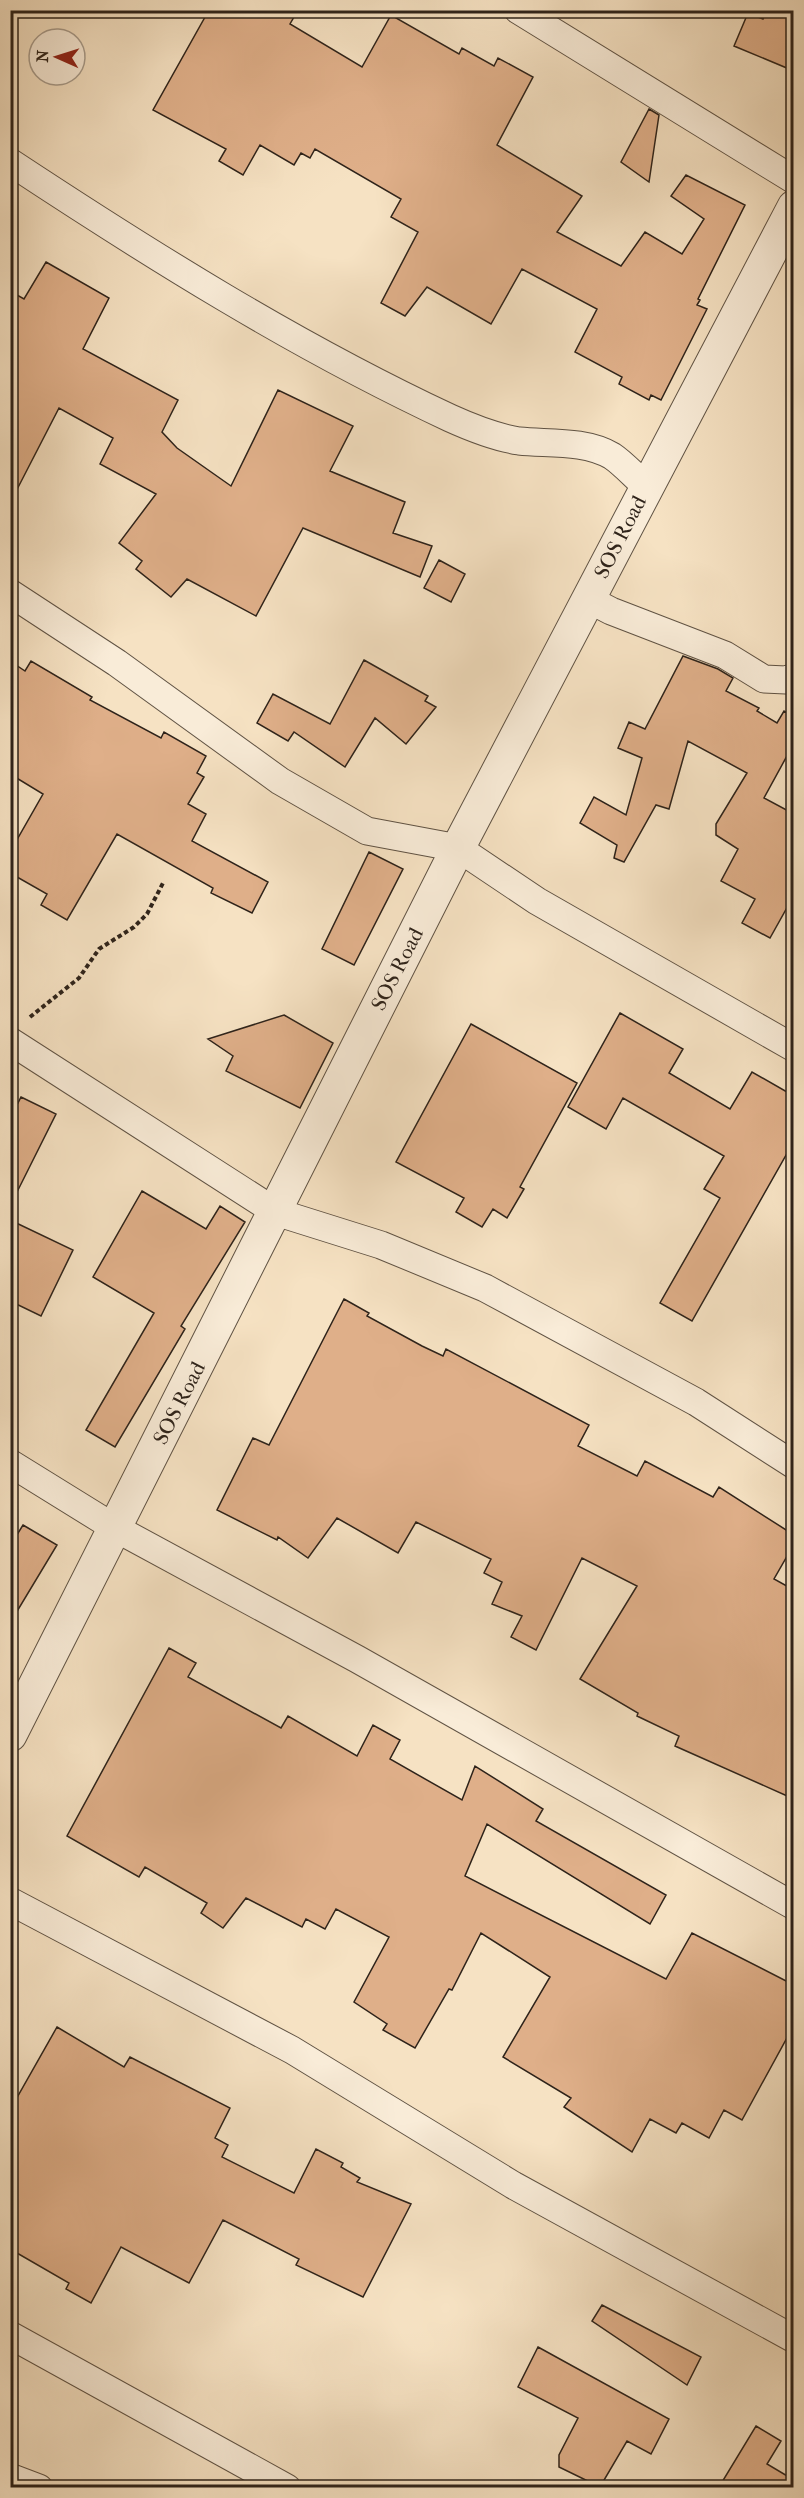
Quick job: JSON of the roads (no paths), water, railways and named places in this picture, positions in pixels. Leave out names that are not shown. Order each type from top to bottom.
[{"type":"street","points":[[518,10],[794,180]]},
{"type":"street","points":[[10,162],[141,248],[306,343],[423,406],[480,432],[516,440],[593,448],[613,457],[646,486]]},
{"type":"street","name":"SOS Road","points":[[10,1735],[458,848],[794,207]]},
{"type":"street","points":[[10,593],[117,663],[280,781],[367,831],[458,848],[537,901],[794,1048]]},
{"type":"street","points":[[588,599],[725,655],[764,679],[786,680],[794,677]]},
{"type":"street","points":[[10,1041],[276,1212],[381,1245],[485,1288],[537,1314],[696,1402],[794,1464]]},
{"type":"street","points":[[10,1463],[115,1528],[357,1659],[791,1900]]},
{"type":"street","points":[[10,1900],[292,2050],[513,2185],[794,2339]]},
{"type":"street","points":[[10,2335],[287,2487]]},
{"type":"street","points":[[10,2477],[39,2487]]}]
